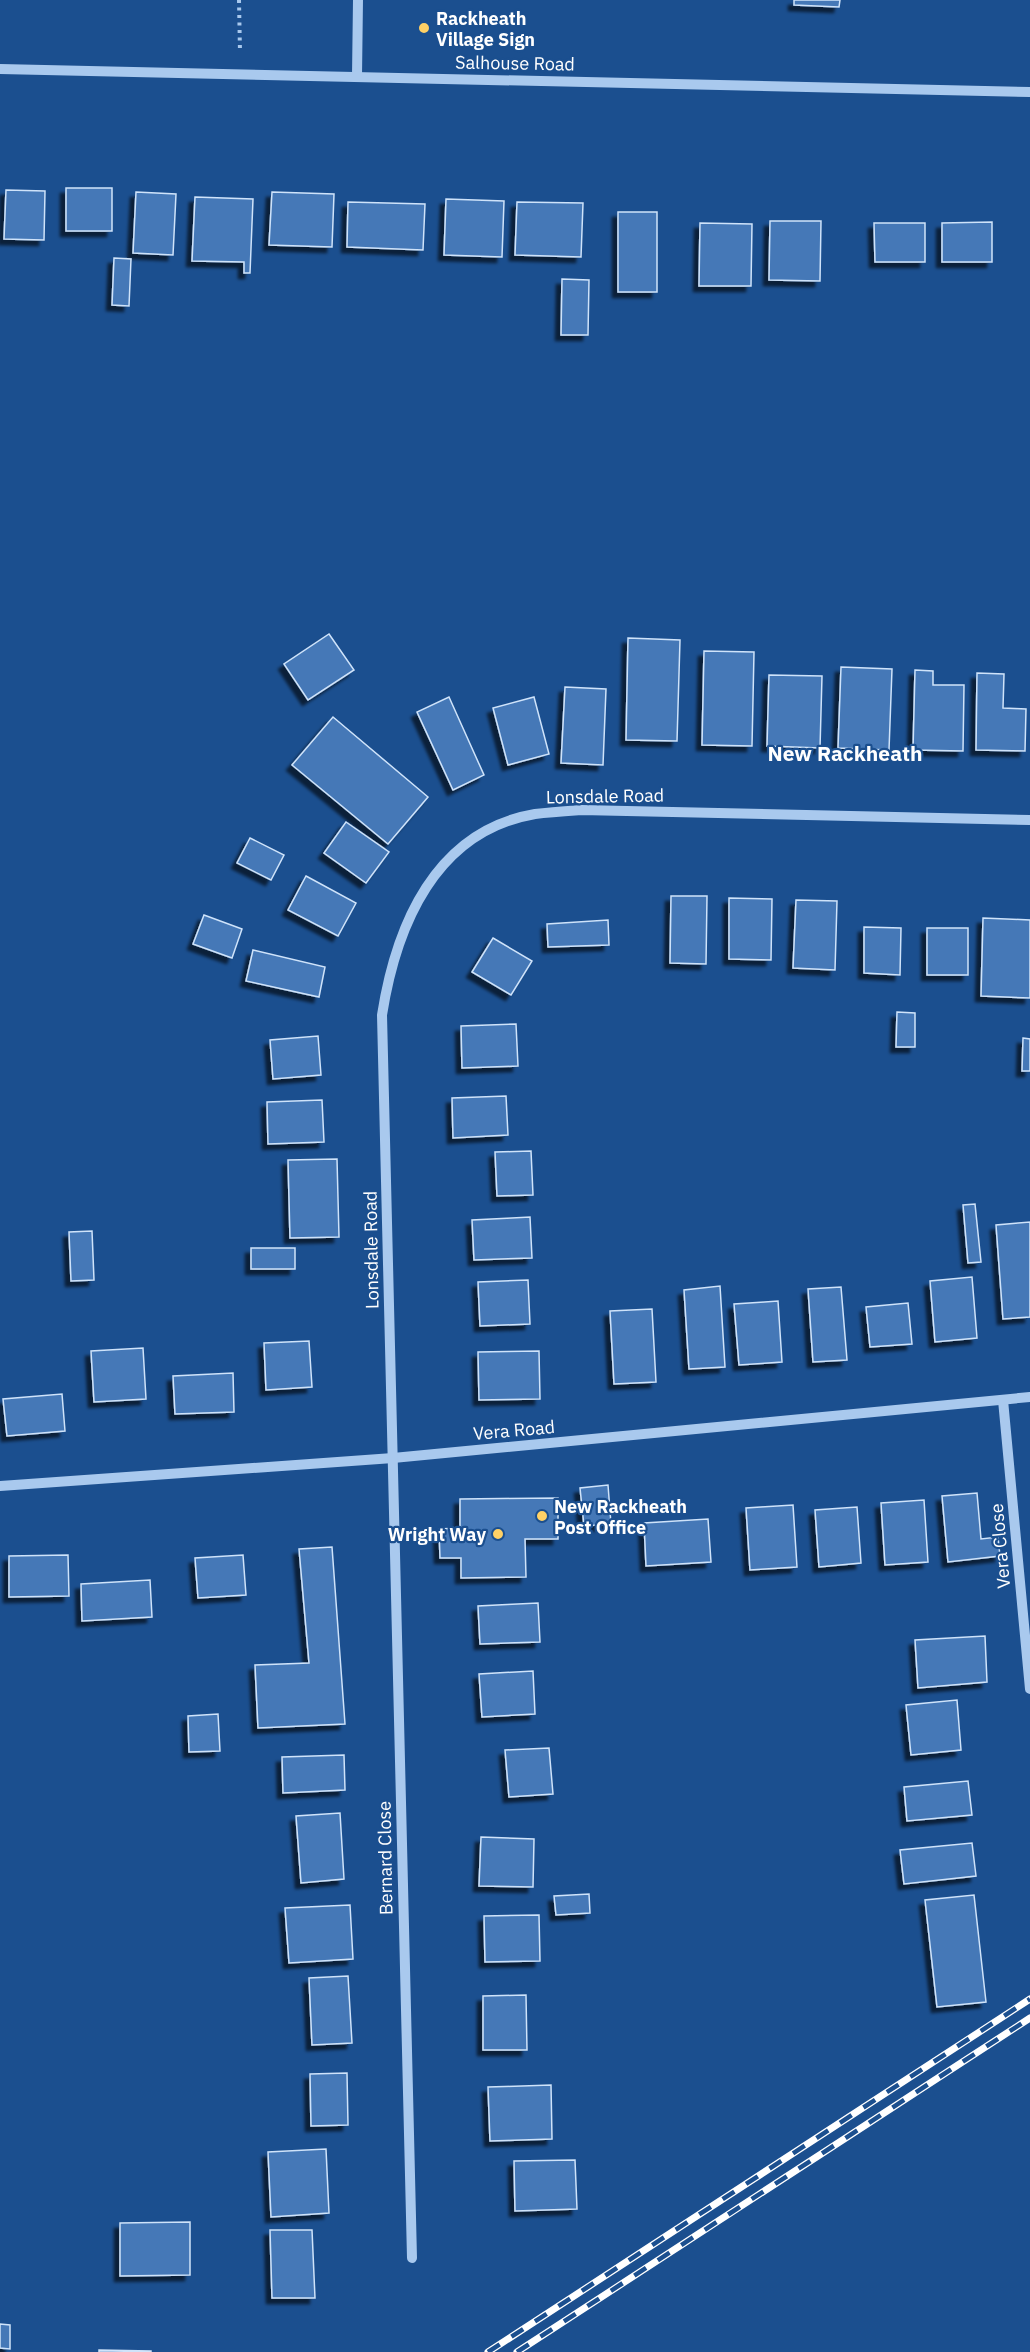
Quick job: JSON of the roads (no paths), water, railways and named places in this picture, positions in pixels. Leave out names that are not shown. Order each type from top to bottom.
[{"type":"street","points":[[357,76],[358,0]]},
{"type":"street","name":"Salhouse Road","points":[[0,69],[1030,92]]},
{"type":"street","name":"Lonsdale Road","points":[[393,1458],[382,1015],[389,971],[406,922],[428,883],[458,850],[491,829],[533,814],[581,810],[1030,820]]},
{"type":"street","name":"Vera Road","points":[[0,1486],[393,1458],[1030,1397]]},
{"type":"street","name":"Vera Close","points":[[1003,1400],[1030,1689]]},
{"type":"street","name":"Bernard Close","points":[[393,1458],[411,2258]]},
{"type":"railway","points":[[488,2352],[1030,1999]]},
{"type":"railway","points":[[517,2352],[1030,2018]]},
{"type":"place","name":"Rackheath Village Sign","points":[[424,28]]},
{"type":"place","name":"New Rackheath Post Office","points":[[542,1516]]},
{"type":"place","name":"Wright Way","points":[[498,1534]]},
{"type":"district","name":"New Rackheath","points":[[845,753]]}]
